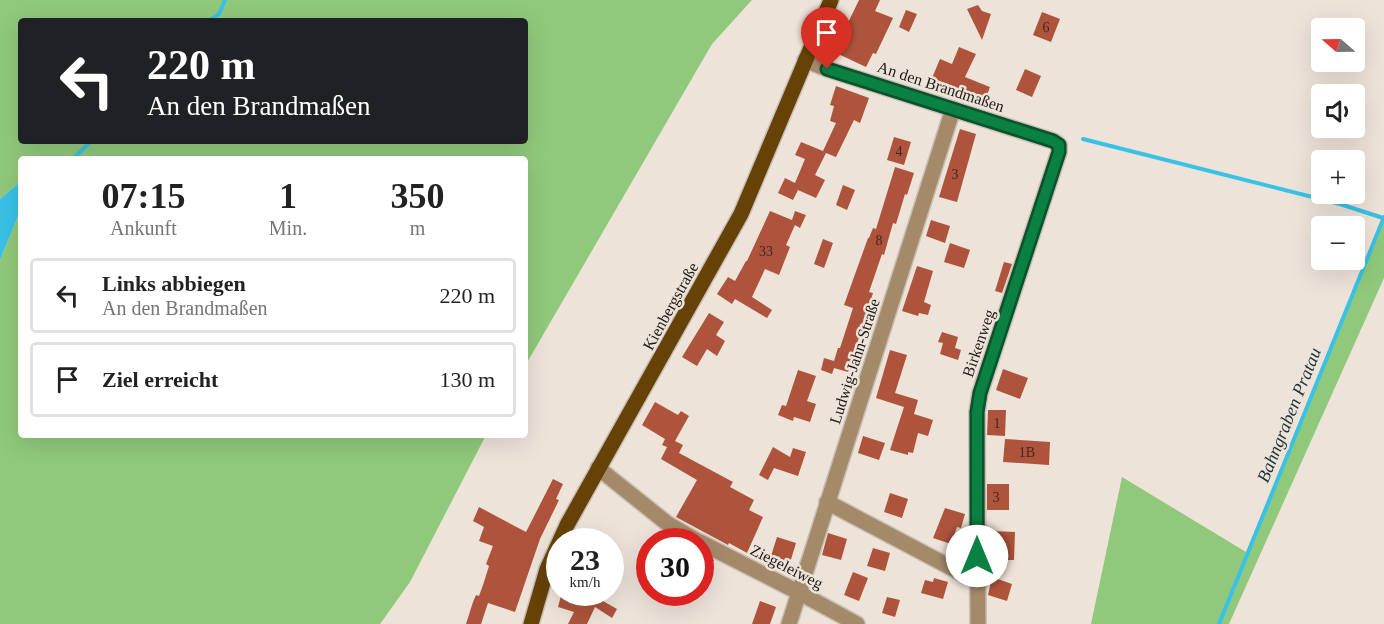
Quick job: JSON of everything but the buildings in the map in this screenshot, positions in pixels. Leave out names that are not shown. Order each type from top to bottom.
[{"type":"main road","name":"Kienbergstraße","points":[[531,624],[541,587],[558,544],[598,468],[741,214],[831,0]]},
{"type":"street","name":"An den Brandmaßen","points":[[805,60],[1053,141],[1059,145],[1059,152]]},
{"type":"street","name":"Ludwig-Jahn-Straße","points":[[789,624],[953,110]]},
{"type":"street","name":"Birkenweg","points":[[978,624],[977,412],[980,393],[1059,152]]},
{"type":"street","name":"Ziegeleiweg","points":[[598,468],[675,528]]},
{"type":"street","points":[[827,502],[977,580]]},
{"type":"street","name":"Ziegeleiweg","points":[[714,549],[857,624]]},
{"type":"green space","points":[[0,0],[752,0],[712,44],[528,361],[528,156],[18,156],[18,184],[0,199]]},
{"type":"green space","points":[[18,216],[18,438],[484,438],[410,582],[380,624],[0,624],[0,260]]},
{"type":"green space","points":[[1384,221],[1384,278],[1229,624],[1091,624],[1122,477],[1246,552]]},
{"type":"water","points":[[18,184],[18,216],[0,260],[0,199]]},
{"type":"waterway","points":[[213,18],[219,14],[225,0]]},
{"type":"waterway","points":[[1083,139],[1340,204],[1383,218]]},
{"type":"waterway","points":[[76,156],[88,144]]},
{"type":"waterway","name":"Bahngraben Pratau","points":[[1219,624],[1384,217]]},
{"type":"route","points":[[827,69],[1053,141],[1059,145],[1059,152],[1016,287],[980,393],[977,412],[977,556]]}]
